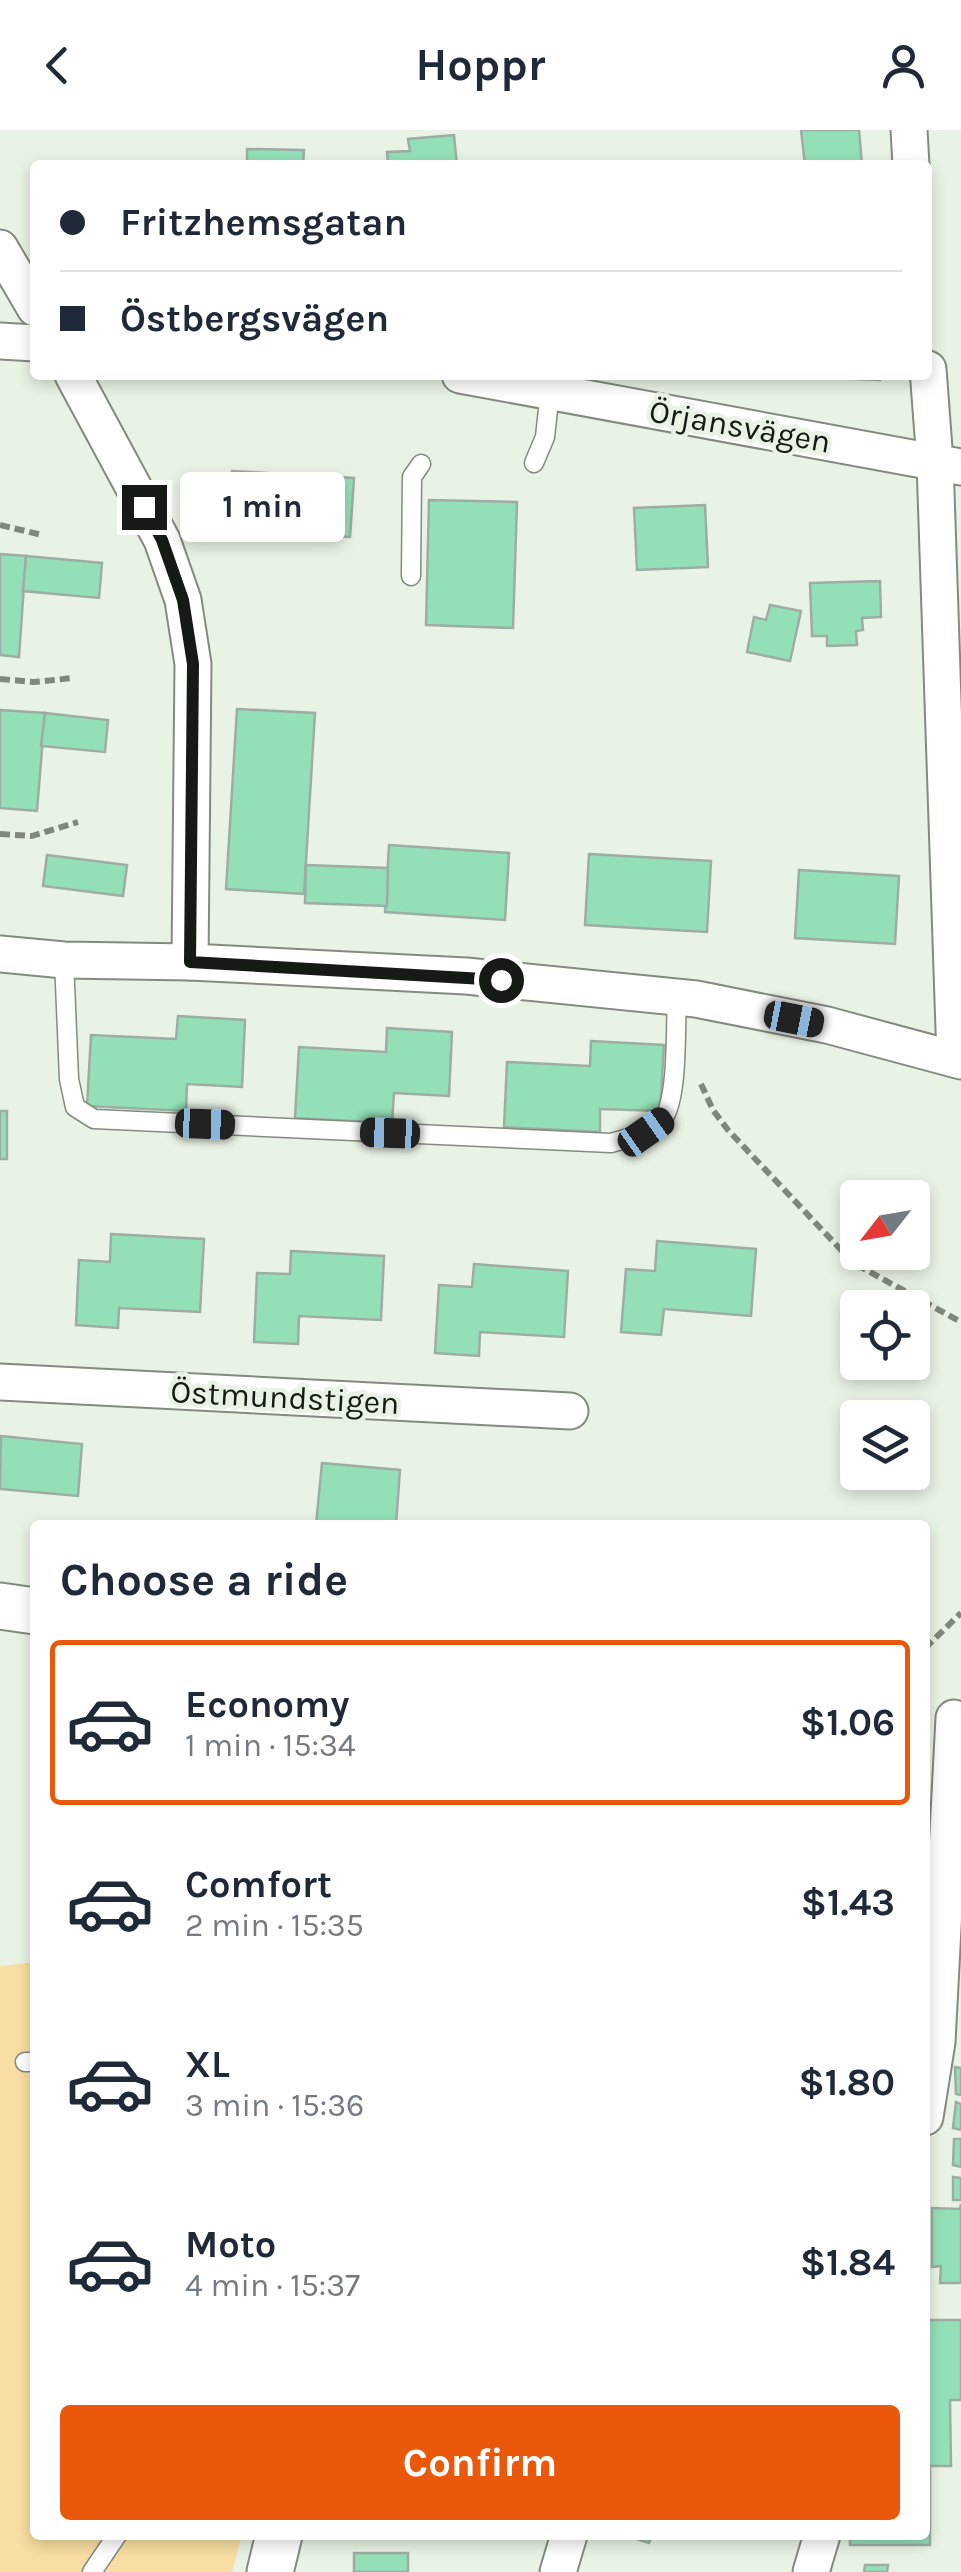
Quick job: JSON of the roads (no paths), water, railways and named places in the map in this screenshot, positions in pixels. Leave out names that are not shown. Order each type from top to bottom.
[{"type":"street","points":[[909,130],[912,160]]},
{"type":"street","points":[[0,248],[30,299]]},
{"type":"street","points":[[0,341],[30,342]]},
{"type":"street","points":[[76,380],[162,540],[183,600],[193,664],[190,962]]},
{"type":"street","name":"Örjansvägen","points":[[486,380],[948,464]]},
{"type":"street","points":[[0,954],[466,976],[696,999],[828,1025],[958,1060],[948,464],[930,380]]},
{"type":"street","name":"Östmundstigen","points":[[0,1382],[570,1411]]},
{"type":"street","points":[[0,1606],[30,1610]]},
{"type":"street","points":[[930,2086],[937,2042],[954,1718]]},
{"type":"street","points":[[270,2572],[278,2540]]},
{"type":"street","points":[[558,2572],[568,2540]]},
{"type":"street","points":[[812,2572],[821,2540]]},
{"type":"lane","points":[[534,463],[544,438],[550,392]]},
{"type":"lane","points":[[411,576],[412,477],[422,464]]},
{"type":"lane","points":[[64,960],[68,1079],[75,1107],[94,1119],[611,1143],[646,1132],[664,1120],[671,1102],[677,998]]},
{"type":"lane","points":[[92,2572],[114,2540]]}]
